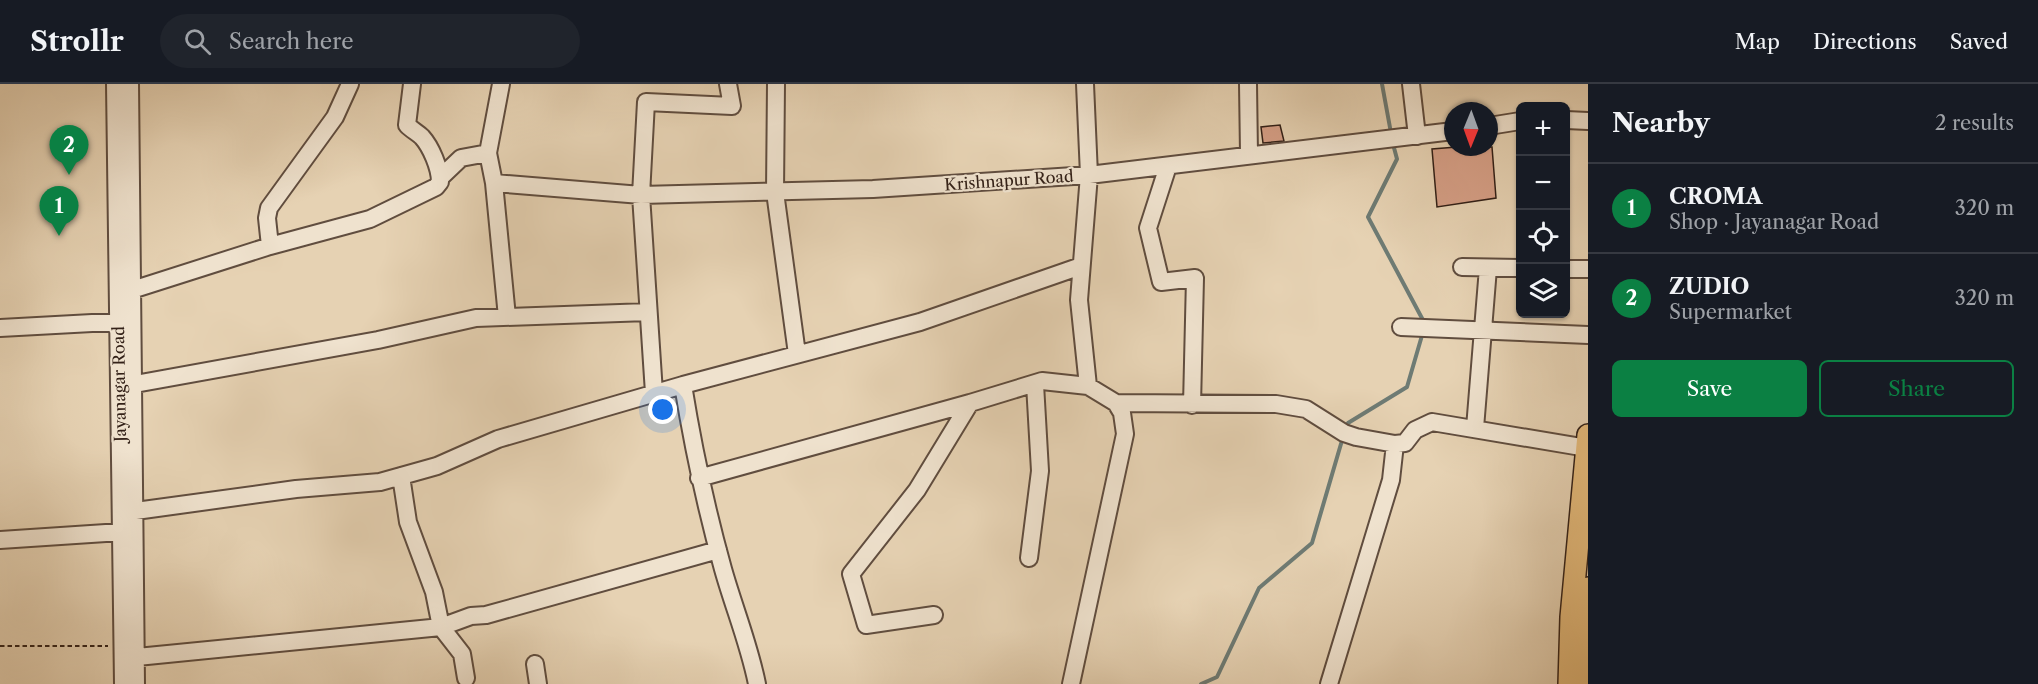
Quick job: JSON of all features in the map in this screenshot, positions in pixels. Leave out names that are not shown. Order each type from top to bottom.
[{"type":"main road","points":[[1569,684],[1571,617],[1585,507],[1587,441]]},
{"type":"main road","points":[[1586,684],[1588,588]]},
{"type":"street","name":"Jayanagar Road","points":[[115,84],[125,322],[128,513],[129,658],[123,684]]},
{"type":"street","name":"Jayanagar Road","points":[[125,322],[132,290],[130,84]]},
{"type":"street","points":[[270,246],[267,225],[269,208],[335,117],[350,84]]},
{"type":"street","points":[[412,84],[407,125],[422,136],[440,178]]},
{"type":"street","points":[[501,84],[488,153],[494,183],[507,317]]},
{"type":"street","points":[[654,393],[641,195],[646,102],[732,105],[728,84]]},
{"type":"street","points":[[776,84],[775,192],[797,354]]},
{"type":"street","points":[[1085,84],[1089,175],[1079,300],[1088,386]]},
{"type":"street","points":[[1248,84],[1249,154]]},
{"type":"street","points":[[1411,84],[1417,136]]},
{"type":"street","points":[[1570,120],[1588,122]]},
{"type":"street","points":[[1498,125],[1516,122]]},
{"type":"street","name":"Krishnapur Road","points":[[494,183],[641,195],[873,189],[1089,175],[1444,132]]},
{"type":"street","points":[[132,290],[270,246],[370,219],[436,187],[440,178],[461,158],[488,153]]},
{"type":"street","points":[[1168,166],[1148,228],[1161,282],[1195,278],[1192,405]]},
{"type":"street","points":[[128,513],[296,489],[380,482],[436,466],[498,439],[654,393],[920,322],[1081,266]]},
{"type":"street","points":[[1462,267],[1516,268]]},
{"type":"street","points":[[1475,428],[1488,268]]},
{"type":"street","points":[[1570,268],[1588,269]]},
{"type":"street","points":[[126,386],[378,340],[476,318],[648,312]]},
{"type":"street","points":[[0,328],[125,322]]},
{"type":"street","points":[[1401,327],[1588,335]]},
{"type":"street","points":[[699,478],[1042,381],[1088,386],[1116,403],[1122,412],[1125,434],[1071,684]]},
{"type":"street","points":[[1029,558],[1040,471],[1035,384]]},
{"type":"street","points":[[683,385],[699,478],[718,550],[751,654],[757,684]]},
{"type":"street","points":[[1116,403],[1192,405],[1240,402],[1306,409],[1344,433],[1395,444],[1405,443],[1414,430],[1432,422],[1587,441]]},
{"type":"street","points":[[934,615],[866,625],[851,574],[917,490],[970,403]]},
{"type":"street","points":[[1329,684],[1391,480],[1395,444]]},
{"type":"street","points":[[401,476],[408,522],[434,592],[441,627],[462,654],[466,678]]},
{"type":"street","name":"Jayanagar Road","points":[[128,513],[122,532],[129,658],[136,684]]},
{"type":"street","points":[[0,540],[122,532]]},
{"type":"street","points":[[129,658],[441,627],[471,616],[486,615],[718,550]]},
{"type":"street","points":[[535,664],[538,684]]},
{"type":"path","points":[[0,646],[110,646]]},
{"type":"building","points":[[1280,125],[1284,141],[1263,143],[1261,127]]},
{"type":"building","points":[[1444,148],[1444,156],[1493,156],[1496,198],[1437,207],[1432,149]]},
{"type":"waterway","points":[[1382,84],[1391,133]]},
{"type":"waterway","points":[[1393,144],[1397,159],[1368,217],[1424,322]]},
{"type":"waterway","points":[[1345,430],[1348,423],[1407,387],[1423,332]]},
{"type":"waterway","points":[[1201,684],[1217,677],[1259,588],[1312,543],[1343,437]]},
{"type":"place","name":"ZUDIO","points":[[69,175]]},
{"type":"place","name":"CROMA","points":[[59,236]]}]
